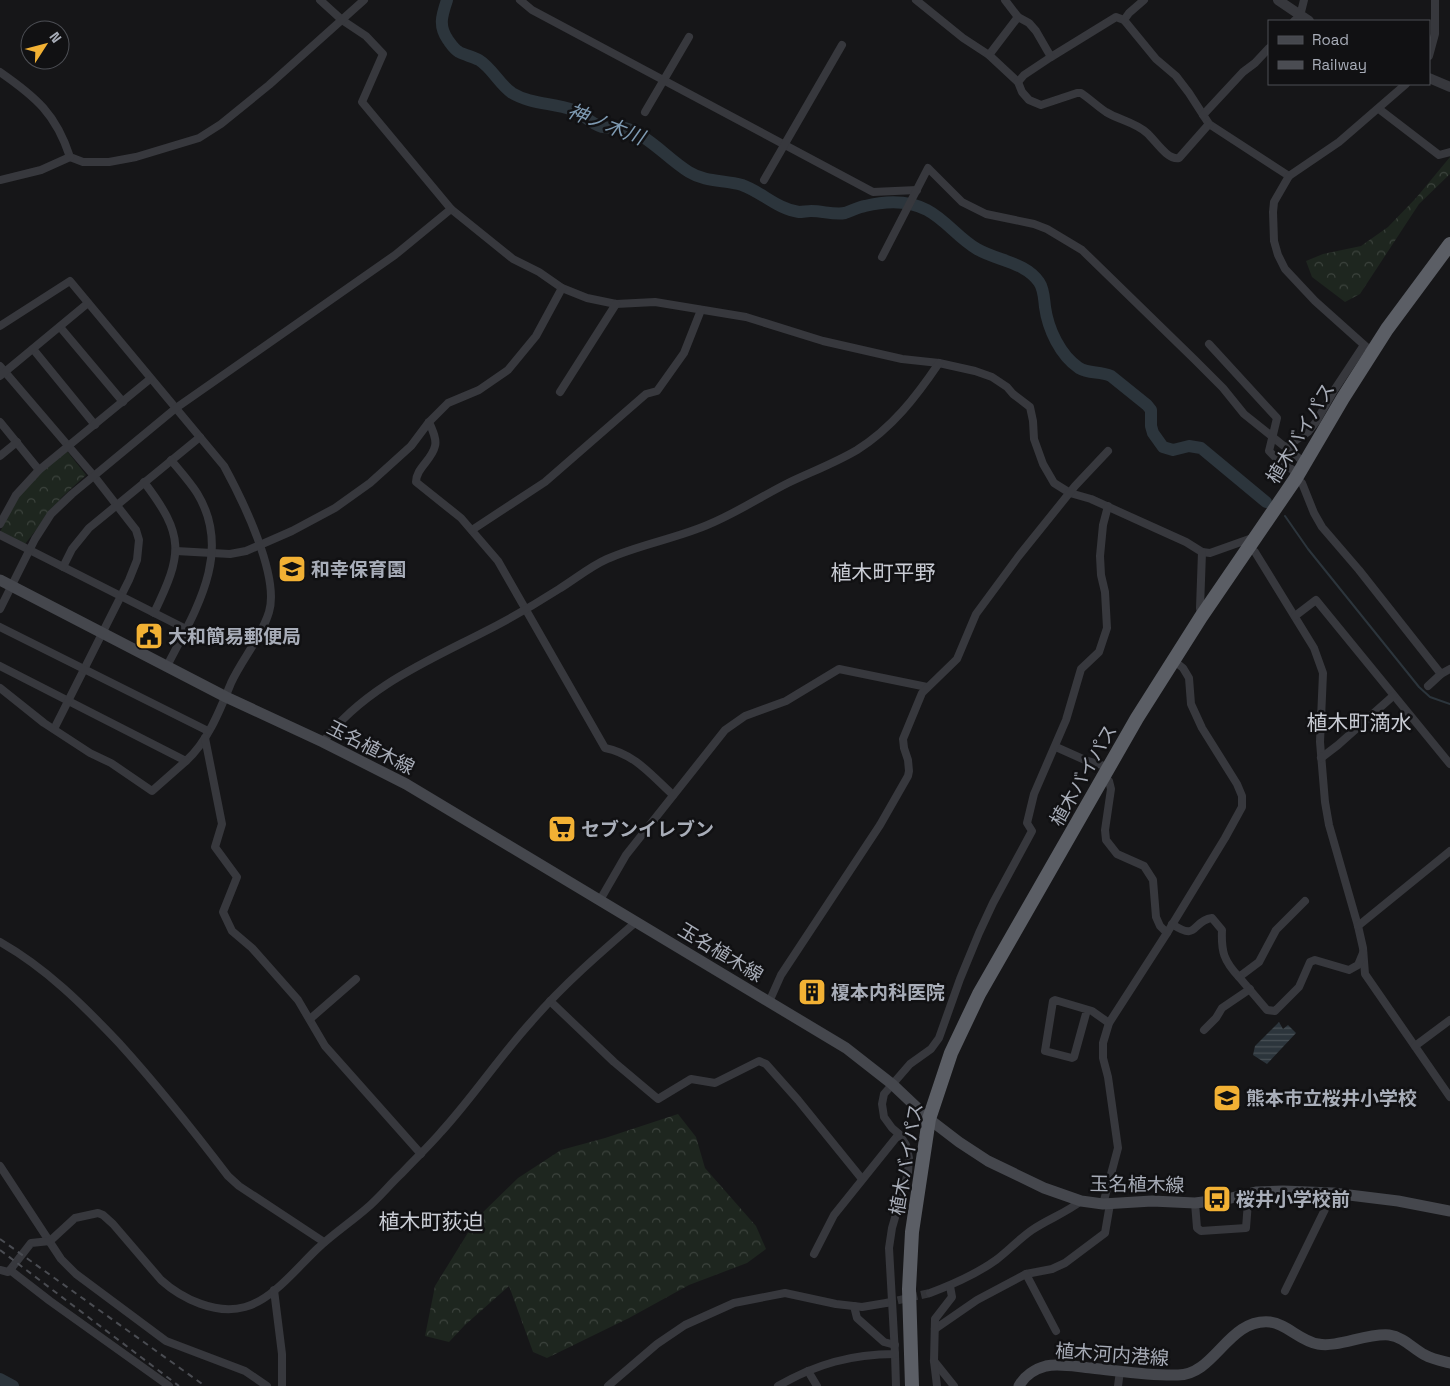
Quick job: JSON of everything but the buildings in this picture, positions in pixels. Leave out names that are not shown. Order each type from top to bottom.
[{"type":"highway","name":"植木バイパス","points":[[912,1386],[909,1289],[912,1242],[929,1119],[951,1053],[979,994],[1106,772],[1173,660],[1296,478],[1368,349],[1386,329],[1450,244]]},
{"type":"main road","name":"玉名植木線","points":[[0,580],[226,697],[323,742],[406,784],[846,1048],[892,1084],[929,1119],[959,1142],[988,1161],[1044,1188],[1081,1201],[1106,1204],[1152,1200],[1195,1202],[1227,1199],[1256,1192],[1333,1193],[1398,1201],[1450,1211]]},
{"type":"main road","name":"植木河内港線","points":[[1019,1386],[1034,1371],[1047,1366],[1181,1375],[1203,1365],[1240,1330],[1258,1323],[1271,1322],[1301,1338],[1318,1344],[1332,1344],[1364,1337],[1390,1335],[1405,1340],[1426,1356],[1450,1364]]},
{"type":"street","points":[[320,0],[342,20],[366,36],[383,54],[362,102],[451,209],[513,259],[540,272],[562,288],[587,298],[616,304],[656,302],[746,317],[832,343],[902,359],[939,363],[992,377],[1030,407],[1034,439],[1043,464],[1054,483],[1070,493],[1108,506],[1186,542],[1202,552],[1210,553],[1252,543],[1255,552],[1314,648],[1323,673],[1320,742],[1329,825],[1358,926],[1364,952],[1365,974],[1450,1097]]},
{"type":"street","points":[[0,180],[41,170],[70,157],[83,162],[109,162],[136,157],[199,138],[221,124],[269,85],[364,0]]},
{"type":"street","points":[[520,0],[532,10],[873,192],[917,190]]},
{"type":"street","points":[[916,0],[963,38],[989,55],[1018,82],[1022,92],[1029,100],[1041,106],[1081,93],[1107,112],[1127,120],[1145,131],[1174,159],[1179,158],[1209,124]]},
{"type":"street","points":[[1005,0],[1018,17],[1029,23],[1036,31],[1051,57]]},
{"type":"street","points":[[1124,20],[1144,0]]},
{"type":"street","points":[[1278,0],[1297,18],[1304,0]]},
{"type":"street","points":[[1430,52],[1435,34],[1435,0]]},
{"type":"street","points":[[989,55],[1018,17]]},
{"type":"street","points":[[1018,82],[1024,75],[1051,57],[1116,17],[1124,20],[1156,59],[1176,76],[1209,124],[1289,176]]},
{"type":"street","points":[[646,112],[689,37]]},
{"type":"street","points":[[764,180],[842,45]]},
{"type":"street","points":[[1204,115],[1242,72],[1255,63],[1268,49]]},
{"type":"street","points":[[0,72],[40,102],[65,141],[70,157]]},
{"type":"street","points":[[1430,78],[1450,87]]},
{"type":"street","points":[[1286,447],[1308,432],[1333,392],[1368,349],[1292,278],[1285,269],[1274,241],[1272,212],[1274,202],[1289,176],[1338,142],[1405,85]]},
{"type":"street","points":[[1379,108],[1439,154],[1450,152]]},
{"type":"street","points":[[882,257],[928,168],[962,202],[986,214],[1034,224],[1047,229],[1082,250],[1223,388],[1244,414],[1305,463]]},
{"type":"street","points":[[0,609],[51,514],[72,494],[176,408],[395,255],[451,209]]},
{"type":"street","points":[[0,326],[70,281],[224,466],[242,501],[260,546],[271,593],[269,612],[249,654],[232,681],[207,735],[197,751],[152,791],[111,763],[90,753],[44,723],[0,688]]},
{"type":"street","points":[[176,551],[230,554],[246,551],[260,546],[335,508],[370,483],[411,446],[429,422],[448,403],[479,390],[508,370],[536,336],[562,288]]},
{"type":"street","points":[[54,729],[121,596],[137,560],[139,540],[132,524],[94,476],[2,371],[33,349],[88,303]]},
{"type":"street","points":[[560,392],[616,304]]},
{"type":"street","points":[[472,530],[545,482],[646,394],[658,391],[684,353],[701,310]]},
{"type":"street","points":[[60,326],[123,402]]},
{"type":"street","points":[[1209,344],[1277,418],[1269,451],[1281,463],[1293,470],[1296,478],[1302,484],[1322,527],[1359,570],[1441,674]]},
{"type":"street","points":[[33,349],[95,425]]},
{"type":"street","points":[[323,742],[337,723],[354,708],[410,669],[526,610],[605,560],[714,523],[856,450],[897,418],[921,390],[939,363]]},
{"type":"street","points":[[0,524],[16,495],[40,470],[150,379]]},
{"type":"street","points":[[0,422],[40,470]]},
{"type":"street","points":[[429,422],[436,445],[432,454],[416,476],[416,482],[461,518],[498,561],[605,748],[631,757],[673,795]]},
{"type":"street","points":[[63,567],[72,549],[89,528],[200,437]]},
{"type":"street","points":[[0,456],[17,442]]},
{"type":"street","points":[[769,1002],[781,975],[880,825],[908,776],[910,771],[903,739],[922,693],[957,659],[976,614],[1018,557],[1082,477],[1108,451]]},
{"type":"street","points":[[167,666],[206,585],[212,552],[209,521],[201,501],[194,488],[171,460]]},
{"type":"street","points":[[144,482],[163,508],[175,536],[176,551],[174,565],[154,612]]},
{"type":"street","points":[[896,1386],[889,1248],[892,1228],[908,1173],[909,1158],[906,1145],[884,1117],[882,1104],[884,1094],[910,1064],[931,1049],[939,1038],[960,979],[979,934],[993,903],[1032,831],[1027,824],[1034,794],[1056,747],[1082,669],[1098,652],[1108,628],[1100,556],[1108,506]]},
{"type":"street","points":[[0,535],[186,629]]},
{"type":"street","points":[[1201,617],[1202,552]]},
{"type":"street","points":[[1296,616],[1316,600],[1450,764]]},
{"type":"street","points":[[0,627],[84,669],[207,735]]},
{"type":"street","points":[[935,1329],[985,1296],[1026,1274],[1052,1269],[1065,1263],[1105,1233],[1106,1204],[1118,1148],[1108,1077],[1103,1058],[1103,1043],[1109,1023],[1167,933],[1242,807],[1242,796],[1238,784],[1202,728],[1191,704],[1189,678],[1183,668],[1173,660]]},
{"type":"street","points":[[0,666],[186,761]]},
{"type":"street","points":[[600,900],[626,855],[673,795],[725,730],[745,716],[786,701],[839,669],[927,687]]},
{"type":"street","points":[[1428,686],[1441,674],[1450,669]]},
{"type":"street","points":[[1321,758],[1393,696]]},
{"type":"street","points":[[207,735],[222,824],[215,847],[237,877],[223,912],[232,931],[252,948],[298,1000],[325,1046],[421,1154]]},
{"type":"street","points":[[1056,747],[1106,772],[1111,789],[1105,830],[1106,840],[1117,854],[1144,866],[1154,880],[1156,917],[1160,926],[1167,933]]},
{"type":"street","points":[[1358,926],[1450,851]]},
{"type":"street","points":[[1239,977],[1259,962],[1276,930],[1306,902]]},
{"type":"street","points":[[1172,924],[1183,932],[1191,931],[1206,919],[1212,918],[1222,930],[1225,960],[1268,1010],[1275,1011],[1299,987],[1310,962],[1315,960],[1349,970],[1358,965],[1364,952]]},
{"type":"street","points":[[0,1270],[8,1272],[31,1243],[50,1241],[75,1218],[98,1213],[113,1224],[169,1288],[185,1298],[213,1307],[234,1309],[251,1305],[274,1290],[324,1242],[368,1207],[442,1131],[511,1045],[550,1001],[636,922]]},
{"type":"street","points":[[0,942],[32,962],[65,989],[97,1020],[154,1081],[228,1176],[239,1186],[324,1242]]},
{"type":"street","points":[[310,1019],[356,979]]},
{"type":"street","points":[[1204,1030],[1216,1018],[1222,1008],[1250,989]]},
{"type":"street","points":[[550,1001],[614,1062],[658,1099],[691,1079],[715,1083],[759,1061],[766,1064],[862,1179]]},
{"type":"street","points":[[1087,1010],[1074,1057],[1045,1051],[1053,1001],[1087,1010],[1109,1023]]},
{"type":"street","points":[[1415,1046],[1450,1020]]},
{"type":"street","points":[[814,1254],[834,1216],[899,1134]]},
{"type":"street","points":[[0,1166],[61,1259],[76,1274],[166,1341],[245,1371],[267,1386]]},
{"type":"street","points":[[1285,1291],[1333,1193]]},
{"type":"street","points":[[930,1293],[961,1282],[996,1260],[1030,1232],[1051,1218],[1071,1209],[1081,1201]]},
{"type":"street","points":[[1195,1202],[1197,1228],[1200,1231],[1246,1228],[1248,1202]]},
{"type":"street","points":[[10,1270],[169,1386]]},
{"type":"street","points":[[1026,1274],[1056,1331]]},
{"type":"street","points":[[936,1386],[934,1361],[935,1319],[952,1297],[950,1286]]},
{"type":"street","points":[[274,1290],[282,1354],[282,1386]]},
{"type":"street","points":[[608,1386],[657,1344],[685,1325],[734,1303],[784,1293],[836,1304],[862,1307],[886,1304]]},
{"type":"street","points":[[854,1306],[857,1318],[895,1350]]},
{"type":"street","points":[[778,1386],[808,1371],[854,1357],[895,1350]]},
{"type":"street","points":[[934,1361],[954,1386]]},
{"type":"street","points":[[808,1371],[816,1386]]},
{"type":"street","points":[[1118,1386],[1120,1371]]},
{"type":"green space","points":[[1450,157],[1450,174],[1419,204],[1360,294],[1345,302],[1312,277],[1306,261],[1323,254],[1361,246],[1388,227],[1416,198]]},
{"type":"green space","points":[[67,451],[86,475],[62,497],[25,544],[0,532],[19,494],[36,475]]},
{"type":"green space","points":[[678,1114],[696,1137],[705,1168],[756,1226],[766,1249],[747,1263],[689,1285],[629,1318],[547,1358],[533,1352],[509,1286],[465,1325],[449,1342],[425,1336],[435,1286],[477,1218],[518,1178],[561,1150]]},
{"type":"shaded area","points":[[1279,1022],[1283,1029],[1288,1025],[1296,1033],[1267,1064],[1253,1055],[1255,1046]]},
{"type":"waterway","name":"神ノ木川","points":[[447,0],[442,16],[442,25],[451,45],[459,52],[484,63],[507,89],[519,97],[573,110],[602,127],[628,129],[639,134],[681,167],[695,175],[742,185],[791,210],[799,212],[841,213],[888,202],[912,204],[934,214],[977,249],[1026,270],[1041,285],[1052,333],[1072,363],[1083,370],[1111,376],[1147,405],[1151,410],[1153,433],[1163,447],[1173,450],[1189,446],[1201,448],[1266,502]]},
{"type":"waterway","points":[[1285,516],[1308,549],[1419,687],[1430,697],[1450,704]]},
{"type":"waterway","points":[[0,1379],[13,1386]]},
{"type":"tunnel","points":[[886,1303],[930,1293]]},
{"type":"railway","points":[[0,1239],[205,1386]]},
{"type":"railway","points":[[0,1250],[179,1386]]},
{"type":"place","name":"和幸保育園","points":[[292,569]]},
{"type":"place","name":"大和簡易郵便局","points":[[149,636]]},
{"type":"place","name":"セブンイレブン","points":[[562,829]]},
{"type":"place","name":"榎本内科医院","points":[[812,992]]},
{"type":"place","name":"熊本市立桜井小学校","points":[[1227,1098]]},
{"type":"place","name":"桜井小学校前","points":[[1217,1199]]},
{"type":"district","name":"植木町平野","points":[[883,573]]},
{"type":"district","name":"植木町滴水","points":[[1359,723]]},
{"type":"district","name":"植木町荻迫","points":[[431,1222]]}]
